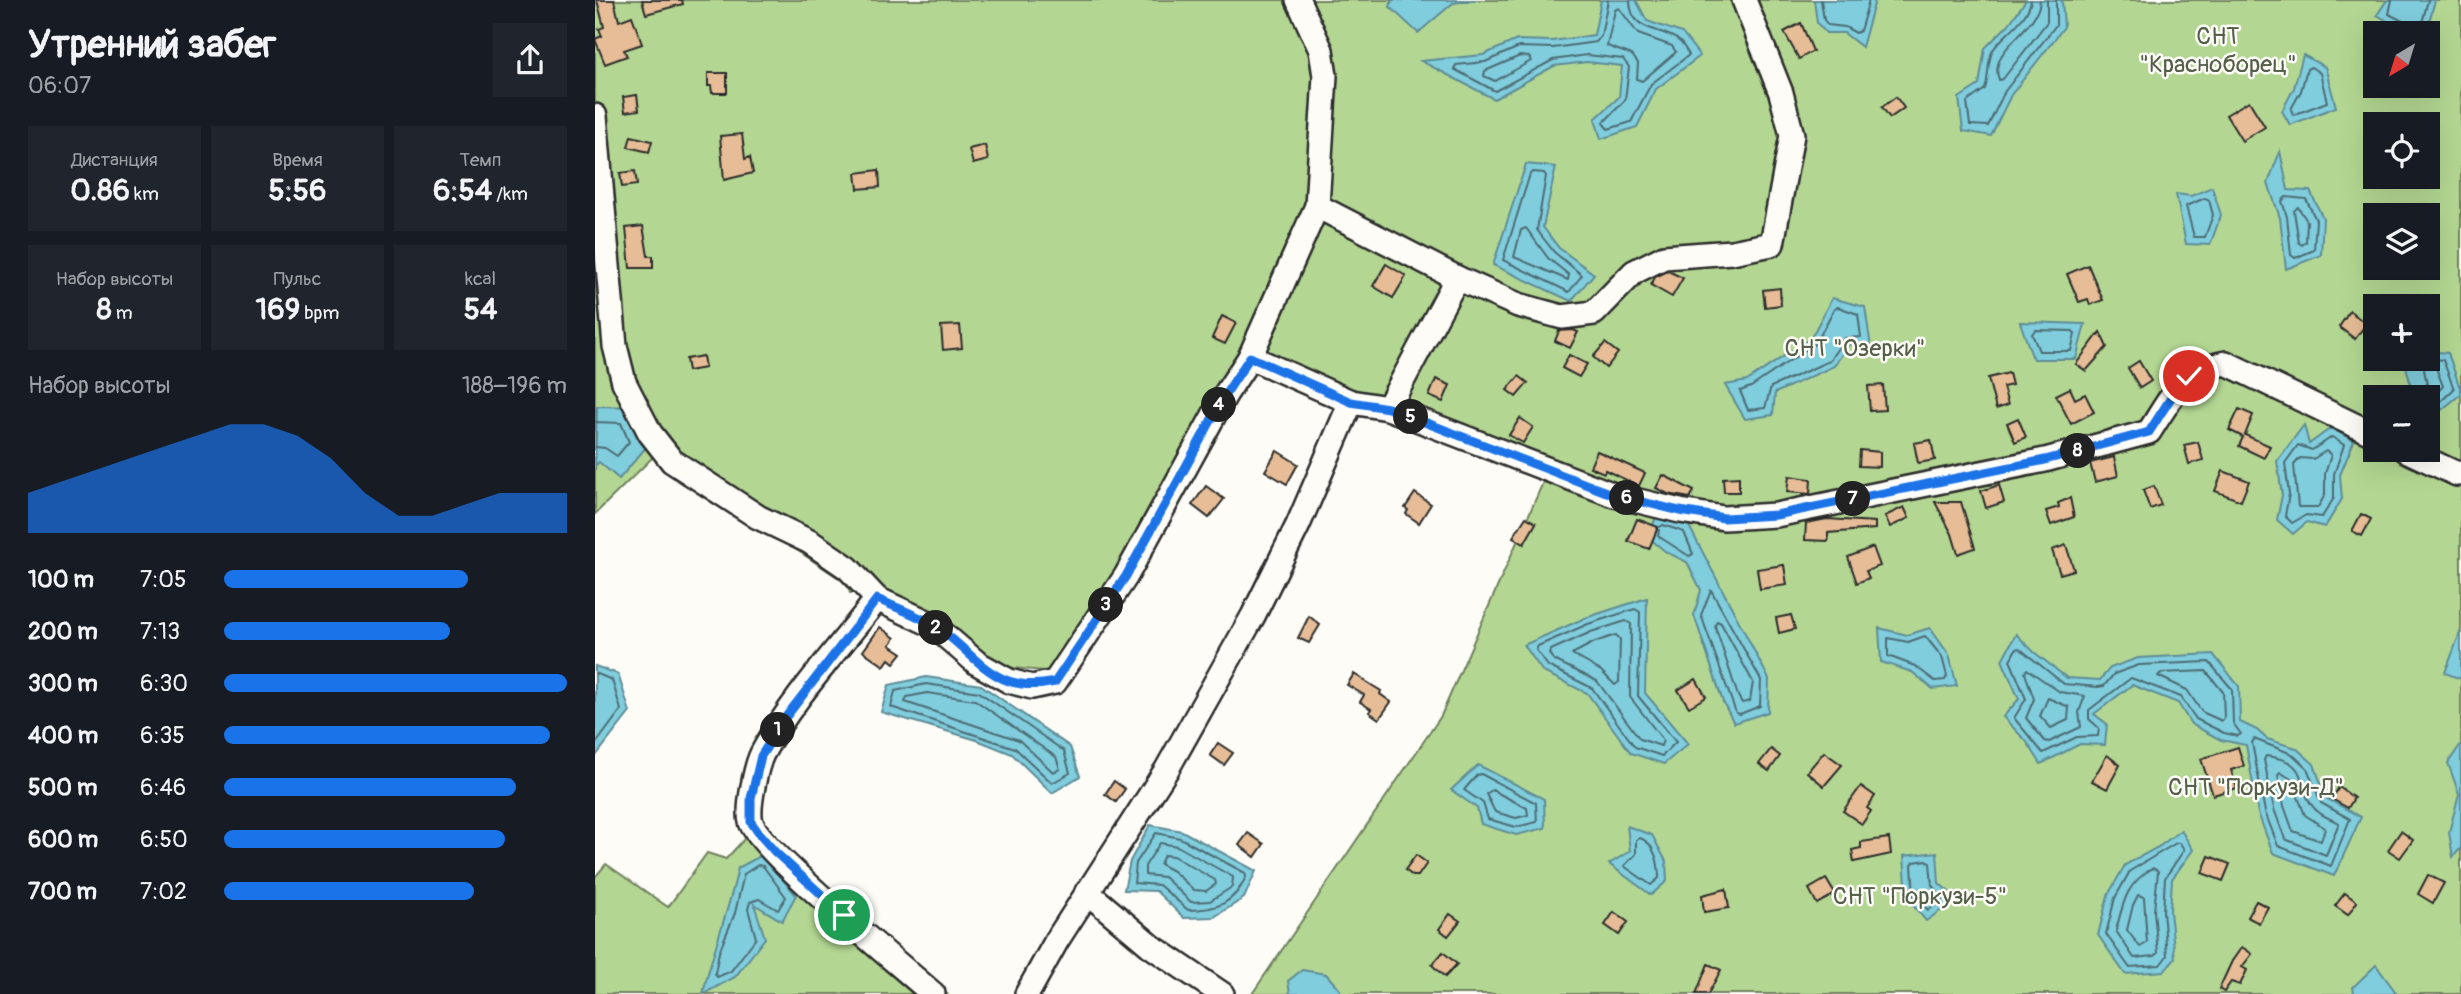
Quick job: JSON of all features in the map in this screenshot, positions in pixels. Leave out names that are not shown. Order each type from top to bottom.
[{"type":"street","points":[[595,116],[615,346],[624,382],[650,433],[672,461],[758,517],[810,542],[848,568],[877,599],[933,625],[977,663],[1009,681],[1032,687],[1055,682],[1126,576],[1225,395],[1250,357],[1317,206],[1325,76],[1321,50],[1298,0]]},
{"type":"street","points":[[1317,206],[1457,278],[1518,305],[1562,317],[1594,313],[1634,272],[1664,257],[1732,252],[1772,244],[1792,135],[1781,93],[1744,0]]},
{"type":"street","points":[[1388,408],[1457,278]]},
{"type":"street","points":[[1250,357],[1351,402],[1388,408],[1614,495],[1680,511],[1724,518],[1789,512],[2045,460],[2149,432],[2176,390],[2189,376],[2206,367],[2226,363],[2363,429]]},
{"type":"street","points":[[1027,994],[1087,892],[1167,769],[1253,616],[1298,525],[1351,402]]},
{"type":"street","points":[[2432,462],[2457,474],[2461,473]]},
{"type":"street","points":[[877,599],[785,718],[761,756],[751,798],[751,822],[775,852],[933,994]]},
{"type":"street","points":[[1087,892],[1151,946],[1222,994]]},
{"type":"green space","name":"СНТ \"Озерки\"","points":[[595,0],[2461,0],[2461,994],[1252,994],[1441,716],[1551,464],[1250,357],[1054,672],[1003,667],[934,613],[881,591],[850,593],[846,583],[655,455],[595,514]]},
{"type":"green space","points":[[759,823],[947,994],[595,994],[595,877],[606,864],[668,907],[707,853],[726,859]]},
{"type":"water","points":[[1392,0],[1477,0],[1453,3],[1418,33],[1390,7]]},
{"type":"water","points":[[1601,0],[1636,0],[1647,21],[1682,33],[1700,56],[1656,89],[1637,127],[1601,139],[1595,119],[1619,97],[1622,66],[1587,62],[1554,66],[1494,99],[1421,61],[1483,55],[1517,40],[1552,41],[1594,35]]},
{"type":"water","points":[[1814,0],[1875,0],[1862,47],[1844,33],[1826,33],[1817,23]]},
{"type":"water","points":[[2026,0],[2062,0],[2064,27],[2011,95],[1991,136],[1963,131],[1959,98],[1979,85],[1985,48],[2009,24]]},
{"type":"water","points":[[2387,0],[2435,0],[2429,21],[2388,21],[2377,15]]},
{"type":"water","points":[[2303,55],[2325,67],[2336,107],[2290,125],[2282,111],[2294,88]]},
{"type":"water","points":[[2280,151],[2288,190],[2310,191],[2323,218],[2321,255],[2286,269],[2280,218],[2268,183]]},
{"type":"water","points":[[1526,164],[1556,167],[1543,227],[1559,248],[1594,274],[1571,301],[1493,265]]},
{"type":"water","points":[[2212,187],[2221,215],[2210,245],[2186,244],[2176,194],[2191,196]]},
{"type":"water","points":[[1832,298],[1865,307],[1871,347],[1849,344],[1834,366],[1775,393],[1773,415],[1745,419],[1725,385],[1747,381],[1811,338]]},
{"type":"water","points":[[2020,322],[2085,324],[2076,359],[2033,359]]},
{"type":"water","points":[[2440,352],[2448,353],[2461,394],[2440,411],[2440,385],[2411,385],[2407,371],[2440,371]]},
{"type":"water","points":[[597,406],[632,407],[648,445],[619,479],[599,462],[595,466]]},
{"type":"water","points":[[2304,425],[2309,444],[2331,428],[2354,441],[2340,475],[2342,499],[2325,527],[2307,522],[2293,534],[2277,520],[2282,495],[2277,461]]},
{"type":"water","points":[[1656,516],[1689,526],[1769,679],[1768,712],[1734,723],[1723,702],[1694,615],[1701,590],[1687,562],[1666,552],[1649,538]]},
{"type":"water","points":[[1647,598],[1645,693],[1688,744],[1664,764],[1631,753],[1587,693],[1543,672],[1524,645],[1585,618]]},
{"type":"water","points":[[1879,628],[1907,635],[1930,628],[1949,655],[1957,686],[1933,689],[1912,672],[1881,662]]},
{"type":"water","points":[[2461,630],[2461,679],[2445,673]]},
{"type":"water","points":[[2016,634],[2067,678],[2100,680],[2110,668],[2138,658],[2213,654],[2239,686],[2240,722],[2257,730],[2267,739],[2296,748],[2314,764],[2326,798],[2361,817],[2334,876],[2273,853],[2258,813],[2246,745],[2221,740],[2191,724],[2178,703],[2132,685],[2094,714],[2107,724],[2105,745],[2080,744],[2041,764],[2027,742],[2003,717],[2019,699],[2002,660]]},
{"type":"water","points":[[595,666],[618,674],[630,712],[595,757]]},
{"type":"water","points":[[926,677],[981,685],[1070,747],[1080,776],[1052,793],[1012,754],[977,740],[881,712],[889,685]]},
{"type":"water","points":[[2461,744],[2461,848],[2453,857],[2449,832],[2459,794],[2448,763]]},
{"type":"water","points":[[1478,765],[1544,799],[1545,828],[1516,835],[1481,824],[1477,808],[1451,790]]},
{"type":"water","points":[[1150,825],[1182,831],[1256,871],[1244,898],[1214,917],[1184,918],[1156,891],[1124,890],[1130,861]]},
{"type":"water","points":[[1627,826],[1652,835],[1666,861],[1667,881],[1651,895],[1609,864],[1630,851]]},
{"type":"water","points":[[2181,830],[2193,850],[2172,879],[2170,911],[2175,958],[2164,971],[2125,974],[2098,935],[2108,895],[2125,865],[2160,846]]},
{"type":"water","points":[[1937,852],[1939,883],[1957,899],[1926,921],[1907,898],[1904,856]]},
{"type":"water","points":[[762,855],[796,895],[782,921],[754,904],[765,938],[735,977],[703,994],[738,868]]},
{"type":"water","points":[[2376,965],[2397,994],[2354,994],[2353,987]]},
{"type":"water","points":[[1302,970],[1326,974],[1340,990],[1340,994],[1290,994],[1288,981]]},
{"type":"building","points":[[597,0],[614,0],[619,21],[632,16],[642,44],[624,50],[627,56],[605,64],[595,39],[602,36],[599,29],[604,27]]},
{"type":"building","points":[[642,0],[682,0],[683,4],[646,14]]},
{"type":"building","points":[[1801,23],[1813,51],[1799,59],[1784,32]]},
{"type":"building","points":[[708,73],[727,73],[727,93],[712,93],[711,86],[708,86]]},
{"type":"building","points":[[637,95],[639,110],[625,112],[623,97]]},
{"type":"building","points":[[1896,97],[1904,108],[1890,118],[1882,107]]},
{"type":"building","points":[[2249,101],[2265,127],[2242,141],[2226,115]]},
{"type":"building","points":[[742,134],[745,159],[750,157],[753,173],[724,180],[720,136]]},
{"type":"building","points":[[631,136],[652,141],[649,152],[628,147]]},
{"type":"building","points":[[985,145],[988,160],[973,164],[969,149]]},
{"type":"building","points":[[879,170],[880,187],[858,189],[856,173]]},
{"type":"building","points":[[635,171],[637,185],[622,187],[620,173]]},
{"type":"building","points":[[643,226],[648,256],[653,256],[653,268],[630,268],[626,228]]},
{"type":"building","points":[[1386,264],[1406,276],[1393,298],[1373,286]]},
{"type":"building","points":[[2088,265],[2103,300],[2090,305],[2088,299],[2079,302],[2067,274]]},
{"type":"building","points":[[1668,271],[1683,278],[1672,297],[1651,285],[1655,277]]},
{"type":"building","points":[[1780,288],[1781,305],[1765,307],[1763,290]]},
{"type":"building","points":[[2350,311],[2363,322],[2363,328],[2355,339],[2339,327]]},
{"type":"building","points":[[1222,316],[1236,323],[1225,344],[1212,338]]},
{"type":"building","points":[[960,325],[962,348],[943,350],[941,326]]},
{"type":"building","points":[[1559,331],[1578,332],[1570,348],[1555,341]]},
{"type":"building","points":[[2100,332],[2107,347],[2086,371],[2076,364]]},
{"type":"building","points":[[1605,343],[1618,353],[1606,368],[1593,357]]},
{"type":"building","points":[[1569,355],[1587,364],[1579,377],[1562,368]]},
{"type":"building","points":[[703,356],[705,368],[688,371],[686,359]]},
{"type":"building","points":[[2139,361],[2151,381],[2140,388],[2128,368]]},
{"type":"building","points":[[2009,373],[2012,385],[2003,387],[2008,405],[1996,409],[1988,378]]},
{"type":"building","points":[[1519,376],[1528,383],[1516,397],[1507,390]]},
{"type":"building","points":[[1436,379],[1450,385],[1443,402],[1429,396]]},
{"type":"building","points":[[1883,385],[1885,410],[1870,411],[1868,386]]},
{"type":"building","points":[[2070,388],[2075,399],[2085,394],[2094,412],[2071,424],[2056,395]]},
{"type":"building","points":[[2239,409],[2253,415],[2245,435],[2270,446],[2264,458],[2239,446],[2243,437],[2229,430]]},
{"type":"building","points":[[1520,418],[1533,427],[1523,443],[1509,435]]},
{"type":"building","points":[[2018,418],[2026,437],[2015,442],[2007,423]]},
{"type":"building","points":[[1931,440],[1935,460],[1918,463],[1914,443]]},
{"type":"building","points":[[2198,442],[2203,460],[2189,464],[2184,445]]},
{"type":"building","points":[[1860,450],[1880,452],[1880,467],[1859,466]]},
{"type":"building","points":[[1277,451],[1298,464],[1287,484],[1265,471]]},
{"type":"building","points":[[1597,451],[1645,473],[1639,486],[1605,470],[1604,473],[1590,467]]},
{"type":"building","points":[[2114,457],[2118,476],[2095,482],[2090,463]]},
{"type":"building","points":[[2223,471],[2249,481],[2241,501],[2215,491]]},
{"type":"building","points":[[1663,475],[1694,491],[1690,498],[1668,494],[1656,488]]},
{"type":"building","points":[[1789,476],[1811,479],[1810,494],[1787,492]]},
{"type":"building","points":[[1739,477],[1739,492],[1724,492],[1723,478]]},
{"type":"building","points":[[1999,485],[2004,502],[1986,508],[1981,491]]},
{"type":"building","points":[[1206,486],[1224,499],[1209,518],[1192,505]]},
{"type":"building","points":[[2154,486],[2161,505],[2150,509],[2143,490]]},
{"type":"building","points":[[1415,493],[1431,504],[1419,523],[1406,514],[1408,510],[1405,508]]},
{"type":"building","points":[[2070,498],[2074,517],[2051,525],[2046,511],[2059,507],[2058,503]]},
{"type":"building","points":[[1935,502],[1961,502],[1975,548],[1958,554],[1952,534]]},
{"type":"building","points":[[1904,507],[1909,518],[1890,527],[1885,516]]},
{"type":"building","points":[[2361,514],[2371,519],[2362,536],[2352,531]]},
{"type":"building","points":[[1526,517],[1536,523],[1524,544],[1513,537]]},
{"type":"building","points":[[1637,519],[1658,527],[1649,549],[1628,541]]},
{"type":"building","points":[[1827,519],[1875,522],[1875,529],[1828,533],[1828,541],[1805,540],[1806,523]]},
{"type":"building","points":[[2066,545],[2074,570],[2060,574],[2052,550]]},
{"type":"building","points":[[1873,547],[1880,566],[1866,571],[1869,578],[1857,583],[1848,557]]},
{"type":"building","points":[[1784,565],[1787,585],[1760,589],[1757,569]]},
{"type":"building","points":[[1791,615],[1795,629],[1779,633],[1776,618]]},
{"type":"building","points":[[1309,616],[1320,625],[1309,643],[1298,638]]},
{"type":"building","points":[[880,627],[895,638],[890,645],[902,653],[894,663],[889,659],[884,666],[863,651]]},
{"type":"building","points":[[1354,674],[1381,691],[1380,694],[1391,702],[1379,719],[1369,712],[1371,709],[1360,702],[1364,695],[1347,685]]},
{"type":"building","points":[[1696,679],[1706,697],[1689,707],[1678,690]]},
{"type":"building","points":[[1218,743],[1233,753],[1224,765],[1210,755]]},
{"type":"building","points":[[2238,747],[2244,766],[2231,770],[2237,788],[2213,795],[2201,759]]},
{"type":"building","points":[[1771,749],[1780,756],[1769,771],[1759,764]]},
{"type":"building","points":[[1824,752],[1842,765],[1824,786],[1807,772]]},
{"type":"building","points":[[2107,755],[2120,765],[2107,789],[2092,781]]},
{"type":"building","points":[[1114,781],[1125,789],[1116,802],[1105,794]]},
{"type":"building","points":[[1861,786],[1875,796],[1867,808],[1871,811],[1862,824],[1843,811]]},
{"type":"building","points":[[2339,787],[2354,798],[2348,808],[2332,799]]},
{"type":"building","points":[[2401,831],[2413,840],[2400,858],[2388,850]]},
{"type":"building","points":[[1248,833],[1264,844],[1255,857],[1239,845]]},
{"type":"building","points":[[1889,838],[1891,854],[1854,862],[1852,850],[1861,848],[1861,842]]},
{"type":"building","points":[[1416,855],[1427,863],[1418,876],[1413,876],[1405,870]]},
{"type":"building","points":[[2209,856],[2230,864],[2223,881],[2202,873]]},
{"type":"building","points":[[2428,875],[2444,883],[2433,903],[2418,894]]},
{"type":"building","points":[[1826,879],[1835,894],[1817,904],[1809,889]]},
{"type":"building","points":[[1726,889],[1729,908],[1704,912],[1702,895]]},
{"type":"building","points":[[2345,893],[2357,902],[2348,915],[2335,906]]},
{"type":"building","points":[[2256,901],[2268,907],[2259,923],[2247,917]]},
{"type":"building","points":[[1614,912],[1628,922],[1619,935],[1605,925]]},
{"type":"building","points":[[1450,914],[1460,921],[1448,936],[1439,929]]},
{"type":"building","points":[[2242,947],[2252,954],[2242,967],[2247,970],[2240,985],[2231,982],[2224,992],[2219,989]]},
{"type":"building","points":[[1443,952],[1457,964],[1445,977],[1432,965]]},
{"type":"building","points":[[1708,964],[1721,970],[1708,994],[1696,994]]},
{"type":"route","points":[[844,915],[775,852],[751,822],[751,798],[761,756],[785,718],[877,599],[933,625],[977,663],[1009,681],[1032,687],[1055,682],[1126,576],[1225,395],[1250,357],[1351,402],[1388,408],[1614,495],[1680,511],[1724,518],[1776,515],[2045,460],[2149,432],[2176,390],[2189,376]]},
{"type":"park label","name":"СНТ \"Красноборец\"","points":[[2218,50]]},
{"type":"park label","name":"СНТ \"Поркузи-Д\"","points":[[2256,787]]},
{"type":"park label","name":"СНТ \"Поркузи-5\"","points":[[1920,896]]}]
